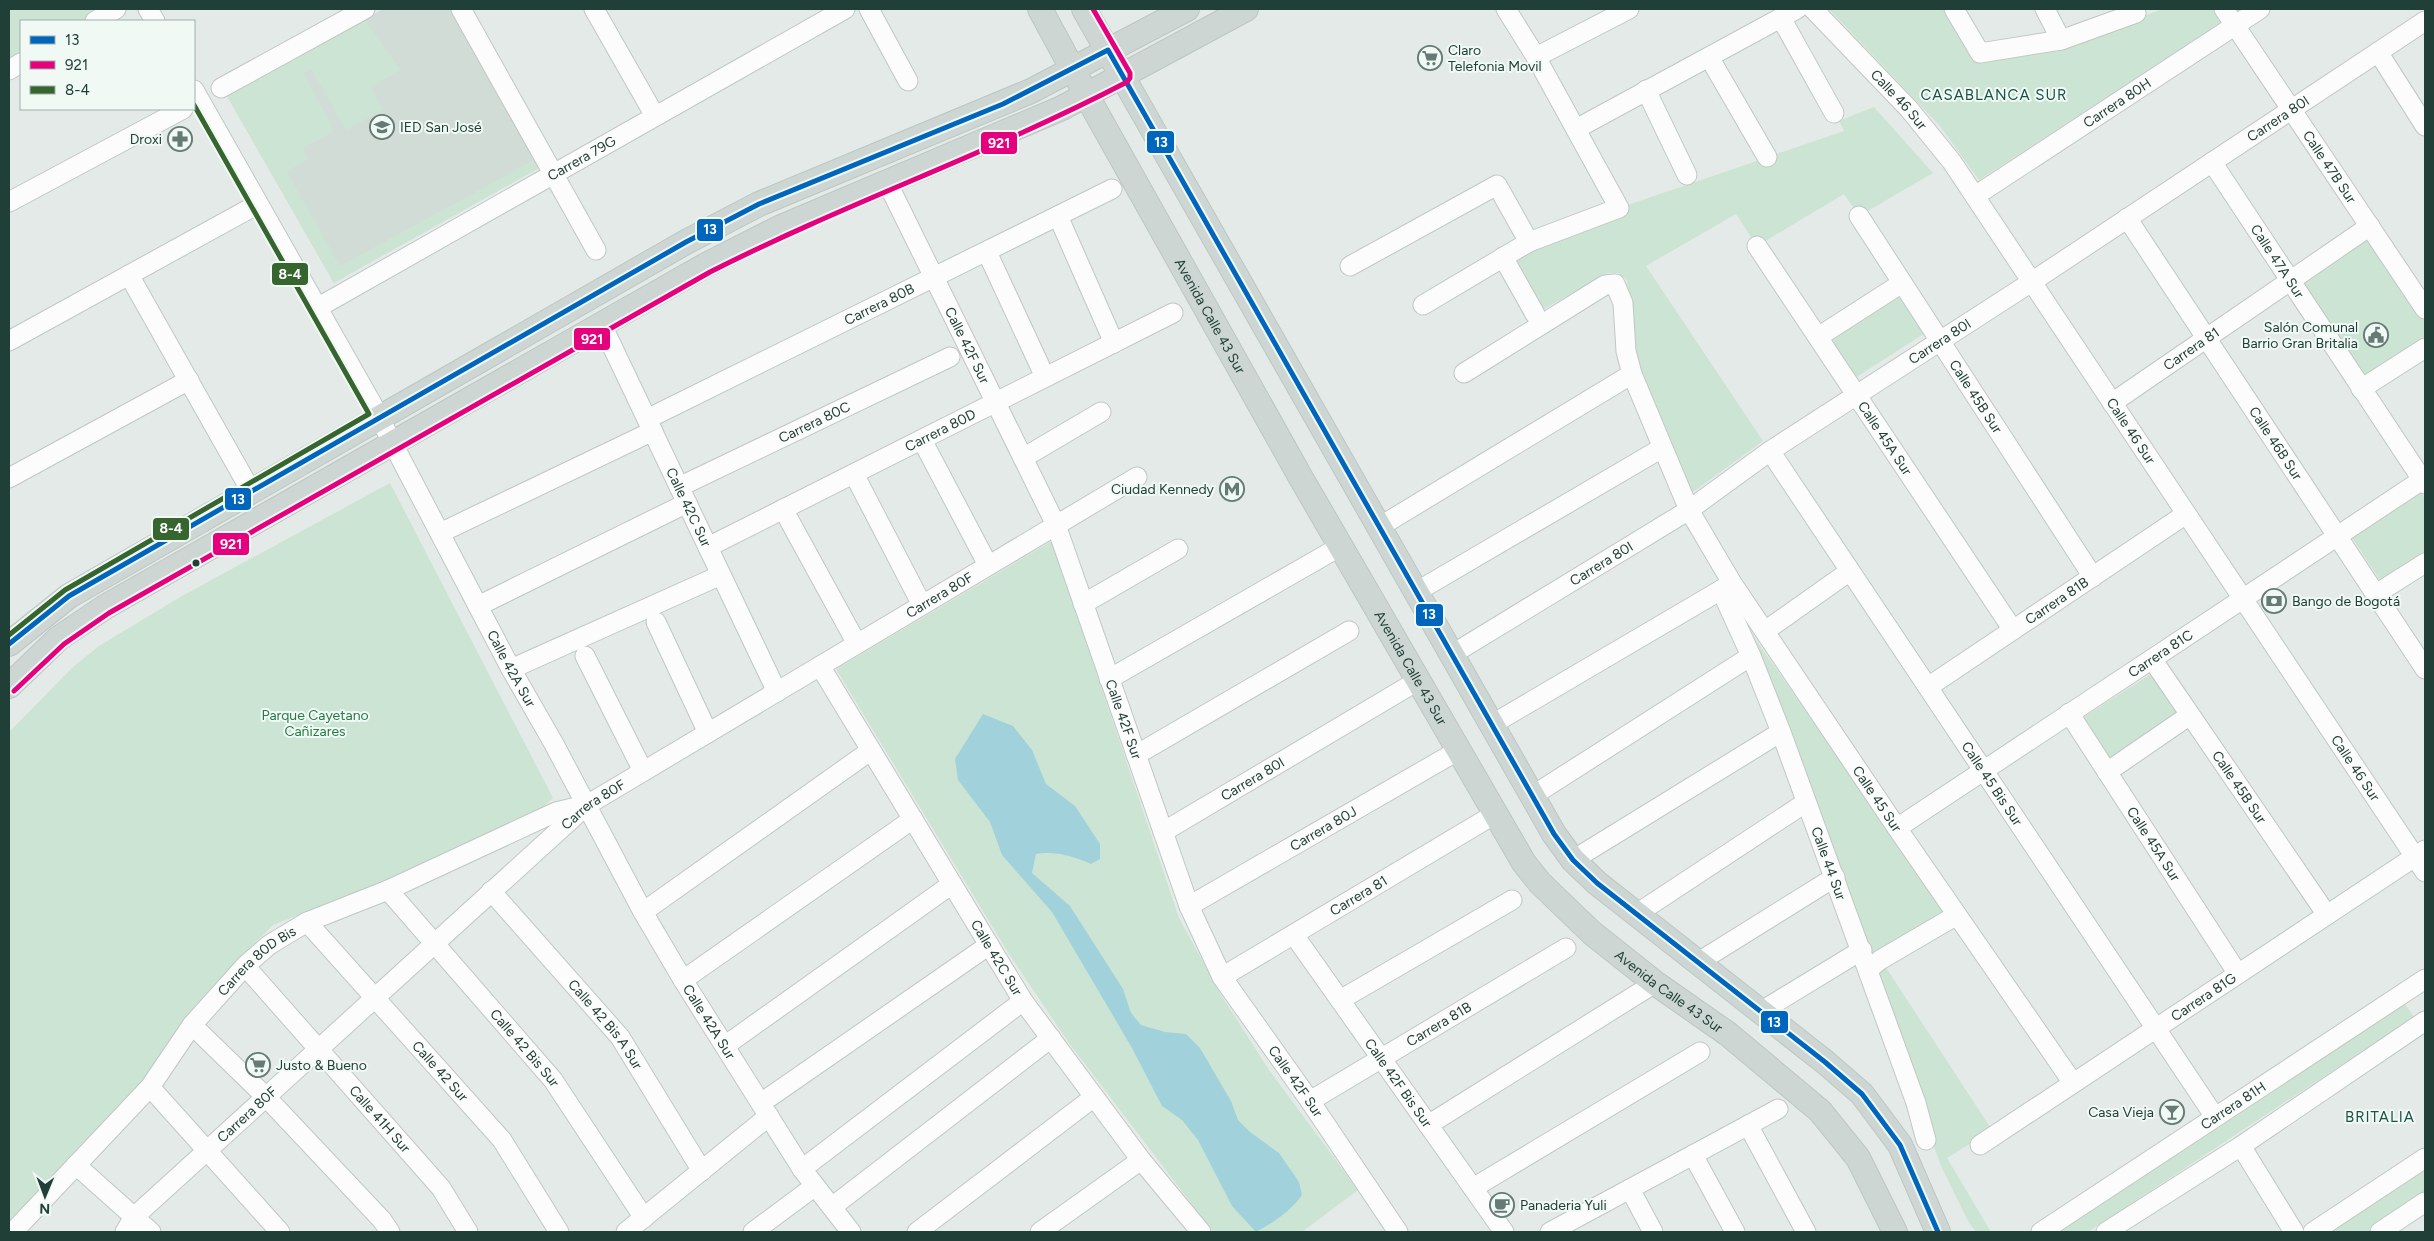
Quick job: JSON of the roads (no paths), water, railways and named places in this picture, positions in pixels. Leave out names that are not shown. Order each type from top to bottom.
[{"type":"main road","name":"Avenida Calle 43 Sur","points":[[1040,9],[1087,96],[1341,546],[1524,863],[1540,883],[1592,933],[1655,983],[1728,1034],[1820,1111],[1858,1158],[1890,1230]]},
{"type":"main road","points":[[1084,9],[1490,725],[1573,860],[1635,915],[1825,1062],[1862,1094],[1900,1146],[1938,1232]]},
{"type":"main road","points":[[9,644],[69,596],[614,282],[751,209],[1003,104],[1187,9]]},
{"type":"main road","points":[[9,686],[43,652],[78,624],[601,323],[743,245],[887,182],[1024,126],[1087,96],[1246,9]]},
{"type":"street","points":[[96,20],[116,9]]},
{"type":"street","points":[[148,9],[154,20]]},
{"type":"street","points":[[221,88],[365,9]]},
{"type":"street","points":[[461,9],[596,250]]},
{"type":"street","points":[[594,9],[655,116]]},
{"type":"street","name":"Carrera 79G","points":[[317,308],[845,9]]},
{"type":"street","points":[[869,9],[908,80]]},
{"type":"street","points":[[1423,305],[1528,242],[1619,208],[1536,58],[1506,9]]},
{"type":"street","points":[[1536,58],[1629,9]]},
{"type":"street","name":"Calle 46 Sur","points":[[1813,9],[1909,109],[1952,162],[2033,281],[2186,514],[2422,860]]},
{"type":"street","points":[[1954,9],[1980,53],[2061,40],[2135,11]]},
{"type":"street","points":[[2045,9],[2061,40]]},
{"type":"street","points":[[2224,9],[2235,26]]},
{"type":"street","name":"Carrera 80H","points":[[1975,196],[2260,9]]},
{"type":"street","points":[[1576,130],[1789,13],[1834,113]]},
{"type":"street","name":"Carrera 80I","points":[[1451,655],[1689,510],[1770,451],[2033,281],[2425,21]]},
{"type":"street","name":"Calle 47B Sur","points":[[2235,26],[2425,309]]},
{"type":"street","points":[[2378,52],[2425,126]]},
{"type":"street","points":[[1709,57],[1768,158]]},
{"type":"street","points":[[9,70],[20,64]]},
{"type":"street","points":[[1646,90],[1687,174]]},
{"type":"street","name":"Calle 42A Sur","points":[[195,105],[258,204],[379,417],[511,669],[683,980],[726,1045],[802,1169],[851,1232]]},
{"type":"street","points":[[9,202],[174,110]]},
{"type":"street","name":"Calle 47A Sur","points":[[2212,162],[2289,281],[2424,481]]},
{"type":"street","name":"Calle 42F Sur","points":[[887,182],[1056,525],[1189,906],[1222,977],[1310,1101],[1398,1232]]},
{"type":"street","points":[[1350,266],[1497,185],[1528,242]]},
{"type":"street","name":"Carrera 80B","points":[[440,533],[934,278],[1112,190]]},
{"type":"street","points":[[9,341],[258,204]]},
{"type":"street","points":[[1058,216],[1114,343]]},
{"type":"street","name":"Calle 45B Sur","points":[[1859,216],[2093,577]]},
{"type":"street","name":"Calle 46B Sur","points":[[2127,218],[2205,339],[2425,669]]},
{"type":"street","name":"Carrera 81","points":[[2112,403],[2370,226]]},
{"type":"street","name":"Calle 45A Sur","points":[[1757,246],[2013,630]]},
{"type":"street","points":[[987,252],[1045,377]]},
{"type":"street","points":[[1503,257],[1535,314]]},
{"type":"street","points":[[129,275],[252,491]]},
{"type":"street","points":[[1818,337],[1902,282]]},
{"type":"street","name":"Calle 45 Sur","points":[[1464,373],[1605,285],[1615,284],[1623,303],[1626,351],[1632,374],[1689,510],[1727,586],[1765,631],[1897,828],[2073,1083]]},
{"type":"street","name":"Carrera 80D","points":[[708,547],[1173,313]]},
{"type":"street","name":"Calle 42C Sur","points":[[601,323],[777,692]]},
{"type":"street","points":[[2362,389],[2425,348]]},
{"type":"street","name":"Carrera 80C","points":[[478,606],[683,495],[950,357]]},
{"type":"street","points":[[1379,527],[1632,374]]},
{"type":"street","points":[[9,478],[189,380]]},
{"type":"street","points":[[1023,458],[1101,412]]},
{"type":"street","points":[[922,440],[988,565]]},
{"type":"street","points":[[1416,592],[1662,448]]},
{"type":"street","name":"Calle 45 Bis Sur","points":[[1770,451],[2215,1118]]},
{"type":"street","points":[[854,474],[922,605]]},
{"type":"street","name":"Carrera 80F","points":[[129,1225],[207,1150],[587,805],[1138,477]]},
{"type":"street","name":"Carrera 81C","points":[[1897,828],[2337,536],[2424,481]]},
{"type":"street","points":[[783,509],[856,644]]},
{"type":"street","name":"Carrera 81B","points":[[1928,687],[2186,514]]},
{"type":"street","points":[[1110,679],[1341,546]]},
{"type":"street","points":[[1083,604],[1178,549]]},
{"type":"street","points":[[2376,594],[2425,563]]},
{"type":"street","points":[[1765,631],[1850,571]]},
{"type":"street","points":[[511,669],[721,575]]},
{"type":"street","points":[[1490,725],[1727,586]]},
{"type":"street","name":"Calle 44 Sur","points":[[1727,586],[1805,803],[1869,969],[1916,1103],[1926,1140]]},
{"type":"street","points":[[656,622],[708,733]]},
{"type":"street","points":[[1136,755],[1349,631]]},
{"type":"street","points":[[585,656],[643,771]]},
{"type":"street","points":[[1532,796],[1751,656]]},
{"type":"street","name":"Calle 45B Sur","points":[[2152,659],[2327,915]]},
{"type":"street","name":"Calle 42C Sur","points":[[820,666],[1023,1001],[1192,1229]]},
{"type":"street","name":"Carrera 80I","points":[[1163,832],[1419,680]]},
{"type":"street","name":"Calle 45A Sur","points":[[2069,714],[2238,974]]},
{"type":"street","points":[[2107,772],[2190,715]]},
{"type":"street","points":[[1573,860],[1781,732]]},
{"type":"street","name":"Carrera 80J","points":[[1189,906],[1459,750]]},
{"type":"street","points":[[644,912],[870,751]]},
{"type":"street","points":[[1635,915],[1805,803]]},
{"type":"street","name":"Carrera 80D Bis","points":[[13,1232],[150,1087],[192,1025],[245,966],[268,946],[307,922],[388,890],[556,812],[587,805]]},
{"type":"street","name":"Carrera 81","points":[[1222,977],[1495,814]]},
{"type":"street","points":[[683,980],[913,819]]},
{"type":"street","name":"Carrera 81G","points":[[1980,1145],[2327,915],[2422,860]]},
{"type":"street","points":[[1697,963],[1835,877]]},
{"type":"street","points":[[726,1045],[952,884]]},
{"type":"street","name":"Calle 42 Bis Sur","points":[[388,890],[553,1080],[644,1218]]},
{"type":"street","name":"Calle 42 Bis A Sur","points":[[491,892],[620,1037],[702,1171]]},
{"type":"street","points":[[1340,1000],[1512,900]]},
{"type":"street","points":[[1869,969],[1880,960],[1957,915]]},
{"type":"street","name":"Calle 42 Sur","points":[[307,922],[502,1140],[559,1232]]},
{"type":"street","name":"Calle 42F Bis Sur","points":[[1294,935],[1504,1232]]},
{"type":"street","points":[[626,1232],[702,1171],[765,1109],[989,945]]},
{"type":"street","name":"Carrera 81B","points":[[1310,1101],[1566,948]]},
{"type":"street","points":[[1760,1012],[1862,950]]},
{"type":"street","name":"Calle 41H Sur","points":[[245,966],[441,1188],[468,1232]]},
{"type":"street","name":"Carrera 81H","points":[[2041,1232],[2425,979]]},
{"type":"street","points":[[1428,1125],[1655,983]]},
{"type":"street","points":[[802,1169],[1023,1001]]},
{"type":"street","points":[[2106,1232],[2241,1146],[2425,1021]]},
{"type":"street","points":[[192,1025],[266,1096],[382,1220],[390,1232]]},
{"type":"street","points":[[832,1207],[1051,1038]]},
{"type":"street","points":[[1473,1188],[1700,1052]]},
{"type":"street","points":[[150,1087],[280,1232]]},
{"type":"street","points":[[917,1232],[1094,1097]]},
{"type":"street","points":[[1556,1231],[1778,1109]]},
{"type":"street","points":[[1748,1125],[1806,1232]]},
{"type":"street","points":[[2241,1146],[2294,1232]]},
{"type":"street","points":[[1692,1155],[1735,1232]]},
{"type":"street","points":[[2313,1232],[2425,1158]]},
{"type":"street","points":[[1040,1232],[1141,1160]]},
{"type":"street","points":[[76,1165],[129,1225],[151,1232]]},
{"type":"street","points":[[753,1232],[815,1186]]},
{"type":"street","points":[[1630,1189],[1653,1232]]},
{"type":"street","points":[[2380,1232],[2425,1202]]},
{"type":"water","points":[[983,714],[1013,726],[1032,750],[1046,784],[1075,806],[1100,844],[1100,859],[1091,864],[1064,855],[1036,854],[1032,873],[1070,906],[1123,989],[1131,1013],[1141,1025],[1165,1032],[1186,1034],[1200,1048],[1231,1101],[1238,1120],[1250,1132],[1279,1153],[1299,1182],[1302,1195],[1292,1207],[1256,1232],[1232,1206],[1198,1140],[1182,1120],[1162,1106],[1132,1048],[1052,912],[1002,855],[990,822],[958,780],[955,759]]},
{"type":"place","name":"Claro Telefonia Movil","points":[[1430,58]]},
{"type":"place","name":"IED San José","points":[[382,127]]},
{"type":"place","name":"Droxi","points":[[180,139]]},
{"type":"place","name":"Salón Comunal Barrio Gran Britalia","points":[[2376,335]]},
{"type":"place","name":"Ciudad Kennedy","points":[[1232,489]]},
{"type":"place","name":"Bango de Bogotá","points":[[2274,601]]},
{"type":"place","name":"Justo & Bueno","points":[[258,1065]]},
{"type":"place","name":"Casa Vieja","points":[[2172,1112]]},
{"type":"place","name":"Panaderia Yuli","points":[[1502,1205]]},
{"type":"district","name":"CASABLANCA SUR","points":[[1994,95]]},
{"type":"district","name":"BRITALIA","points":[[2380,1117]]},
{"type":"park label","name":"Parque Cayetano Cañizares","points":[[315,724]]}]
